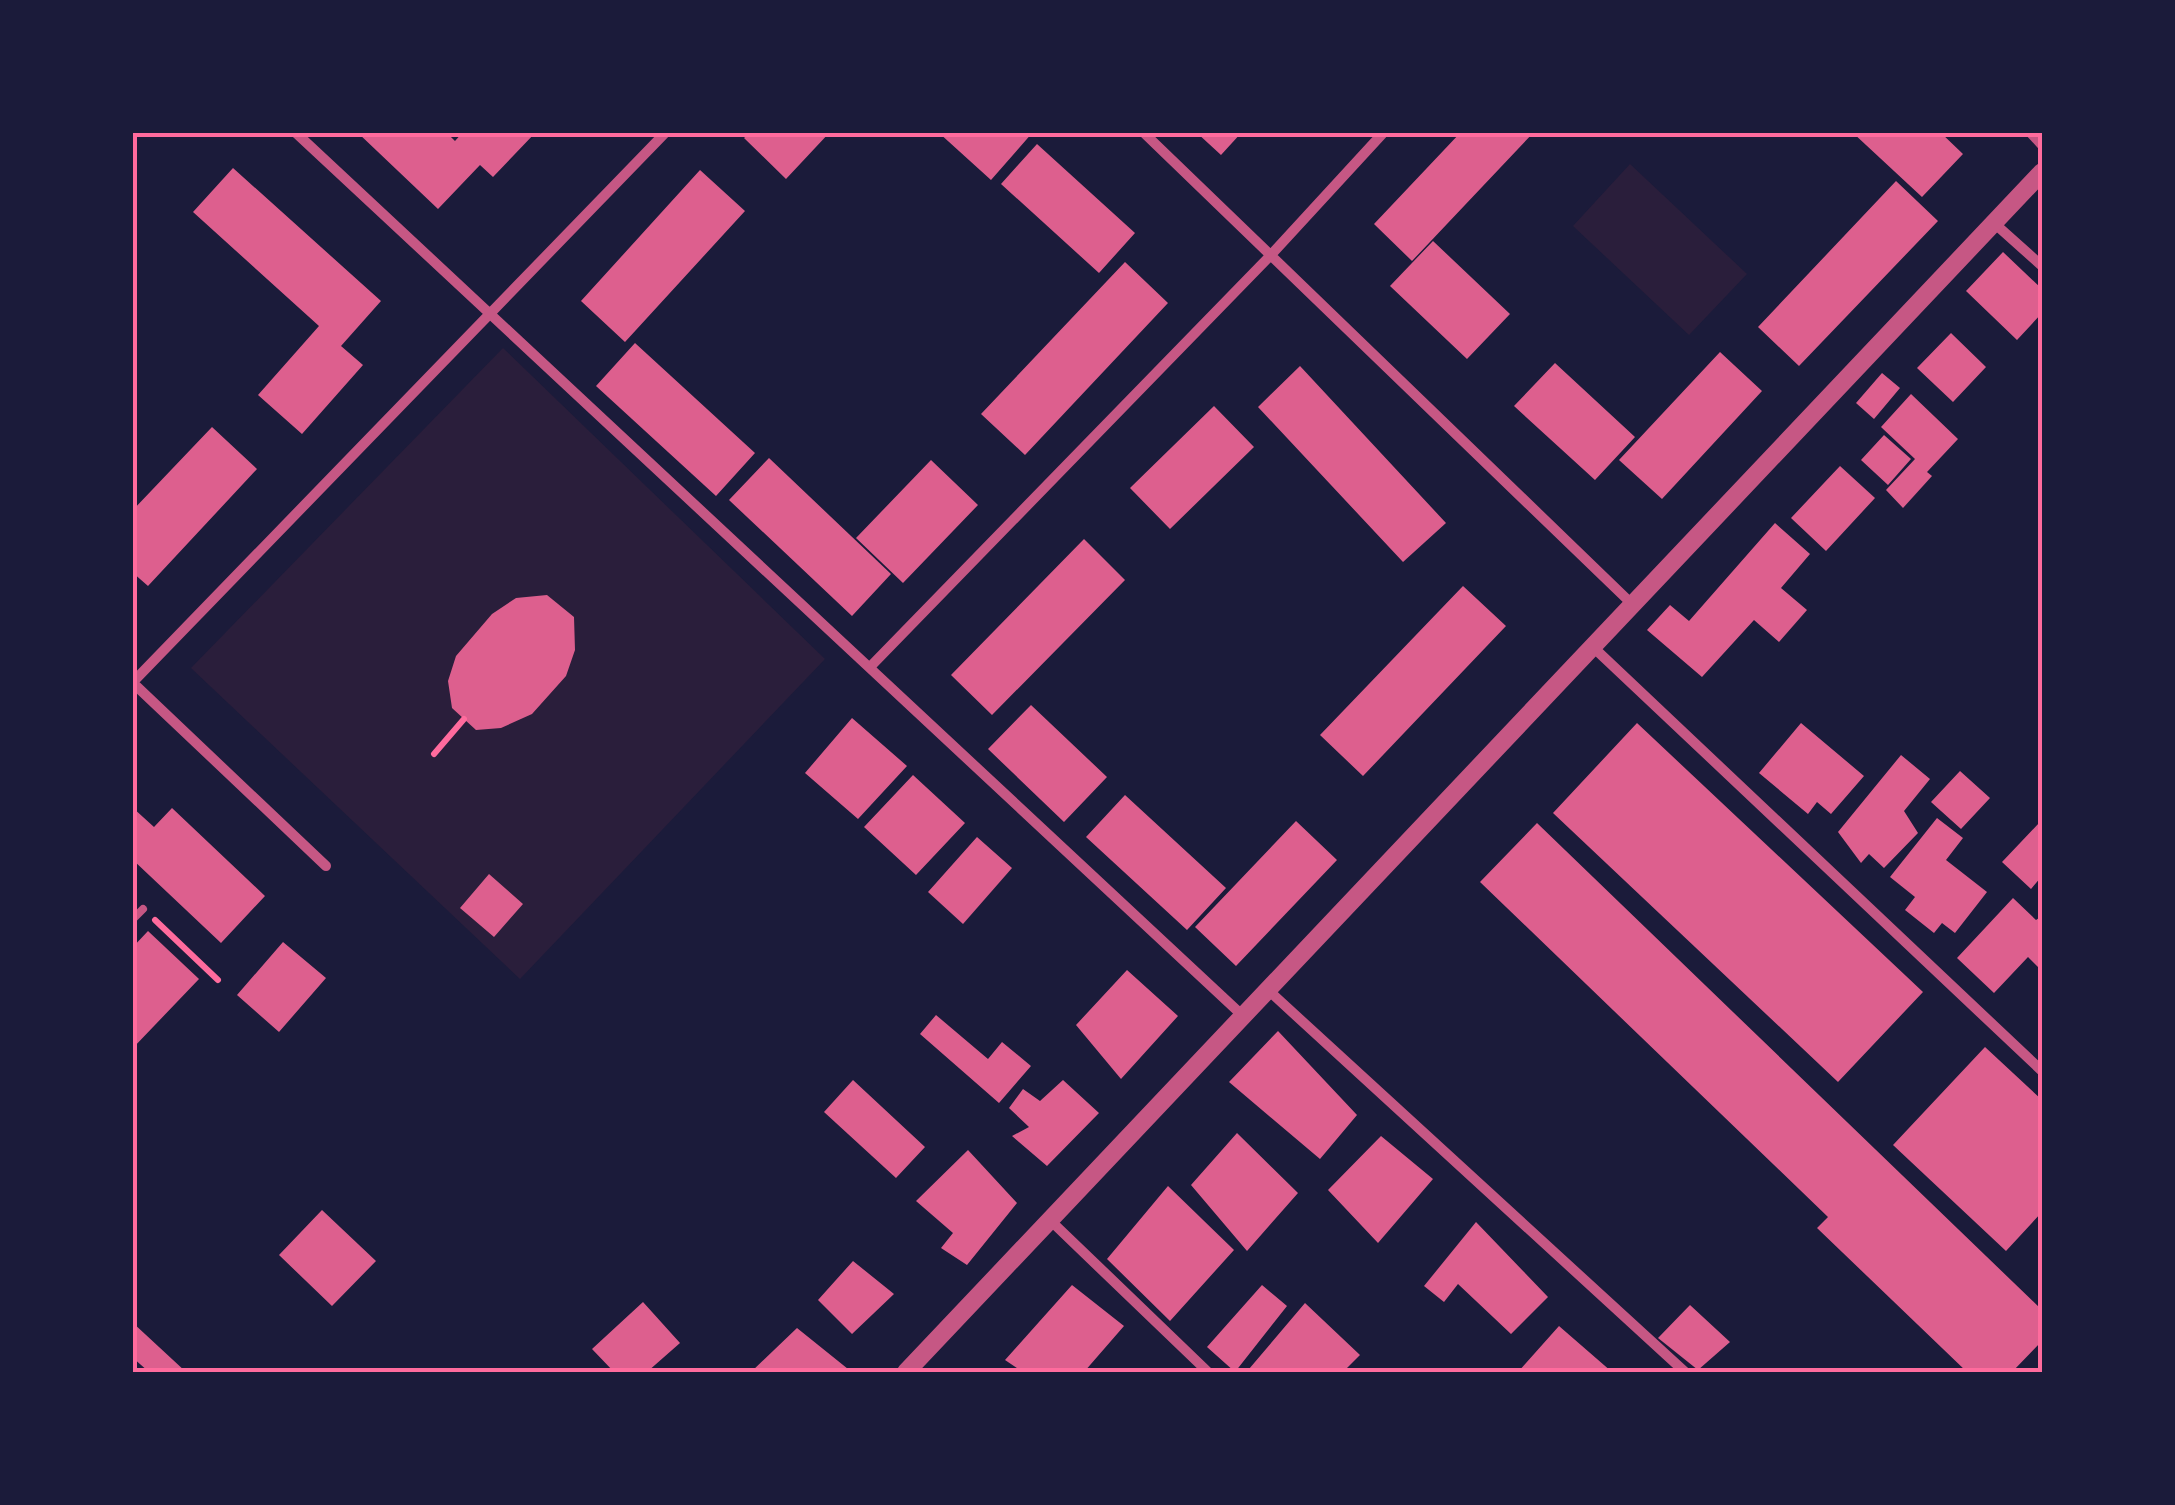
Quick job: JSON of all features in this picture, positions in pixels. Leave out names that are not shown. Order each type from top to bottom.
[{"type":"street","points":[[295,132],[1243,1016]]},
{"type":"street","points":[[326,866],[133,682],[666,132]]},
{"type":"street","points":[[1143,132],[1633,605]]},
{"type":"street","points":[[871,666],[1270,256],[1384,132]]},
{"type":"street","points":[[2030,132],[2042,145]]},
{"type":"street","points":[[906,1372],[2042,172]]},
{"type":"street","points":[[1994,223],[2042,266]]},
{"type":"street","points":[[1593,647],[2042,1071]]},
{"type":"street","points":[[1268,990],[1685,1372]]},
{"type":"street","points":[[1052,1222],[1208,1372]]},
{"type":"lane","points":[[132,920],[143,909]]},
{"type":"path","points":[[434,754],[464,719]]},
{"type":"path","points":[[143,909],[218,980]]},
{"type":"shaded area","points":[[1630,164],[1747,274],[1689,335],[1573,226]]},
{"type":"shaded area","points":[[503,348],[825,659],[520,979],[191,668]]},
{"type":"building","points":[[357,132],[446,132],[455,141],[463,132],[536,132],[493,177],[480,165],[438,209]]},
{"type":"building","points":[[750,132],[830,132],[786,179],[744,138]]},
{"type":"building","points":[[938,132],[1033,132],[991,180]]},
{"type":"building","points":[[1196,132],[1242,132],[1221,155]]},
{"type":"building","points":[[1461,132],[1534,132],[1412,261],[1374,224]]},
{"type":"building","points":[[1852,132],[1940,132],[1963,154],[1922,197]]},
{"type":"building","points":[[1037,144],[1135,233],[1099,273],[1001,184]]},
{"type":"building","points":[[233,168],[381,301],[341,346],[363,365],[302,434],[258,395],[319,326],[193,212]]},
{"type":"building","points":[[700,170],[745,211],[625,342],[581,301]]},
{"type":"building","points":[[1896,181],[1938,221],[1799,366],[1758,327]]},
{"type":"building","points":[[1433,241],[1510,314],[1467,359],[1390,286]]},
{"type":"building","points":[[2003,252],[2042,289],[2042,313],[2017,340],[1966,291]]},
{"type":"building","points":[[1125,262],[1168,303],[1025,455],[981,414]]},
{"type":"building","points":[[1951,333],[1986,367],[1953,402],[1917,368]]},
{"type":"building","points":[[635,343],[755,453],[716,496],[596,386]]},
{"type":"building","points":[[1720,352],[1762,391],[1662,499],[1619,460]]},
{"type":"building","points":[[1555,363],[1635,437],[1595,480],[1514,406]]},
{"type":"building","points":[[1300,366],[1446,523],[1403,562],[1258,407]]},
{"type":"building","points":[[1882,373],[1900,388],[1874,419],[1856,403]]},
{"type":"building","points":[[1911,394],[1958,439],[1927,472],[1932,476],[1903,508],[1886,490],[1915,459],[1881,427]]},
{"type":"building","points":[[1214,406],[1254,447],[1170,529],[1130,488]]},
{"type":"building","points":[[212,427],[257,469],[148,586],[132,572],[132,511]]},
{"type":"building","points":[[1884,435],[1911,459],[1888,485],[1861,460]]},
{"type":"building","points":[[769,458],[891,574],[852,616],[729,500]]},
{"type":"building","points":[[931,460],[978,505],[903,583],[856,538]]},
{"type":"building","points":[[1840,466],[1875,498],[1826,551],[1791,518]]},
{"type":"building","points":[[1775,523],[1810,554],[1781,588],[1807,610],[1779,642],[1754,620],[1702,677],[1647,630],[1670,605],[1689,621]]},
{"type":"building","points":[[1084,539],[1125,580],[992,715],[951,675]]},
{"type":"building","points":[[1463,586],[1506,626],[1363,776],[1320,735]]},
{"type":"building","points":[[547,595],[574,617],[575,650],[566,676],[532,714],[501,728],[476,730],[452,708],[448,681],[456,656],[492,614],[516,598]]},
{"type":"building","points":[[1031,705],[1107,777],[1064,822],[988,749]]},
{"type":"building","points":[[852,718],[907,766],[858,819],[805,773]]},
{"type":"building","points":[[1637,723],[1923,992],[1838,1082],[1553,813]]},
{"type":"building","points":[[1801,723],[1864,776],[1831,814],[1817,802],[1808,814],[1759,773]]},
{"type":"building","points":[[1901,755],[1930,779],[1904,811],[1918,833],[1884,868],[1869,854],[1861,863],[1838,832]]},
{"type":"building","points":[[1960,771],[1990,798],[1961,829],[1931,802]]},
{"type":"building","points":[[913,775],[965,823],[916,875],[864,827]]},
{"type":"building","points":[[1125,795],[1226,888],[1187,930],[1086,837]]},
{"type":"building","points":[[132,807],[154,827],[172,808],[265,896],[221,943],[132,859]]},
{"type":"building","points":[[1937,818],[1963,838],[1946,860],[1987,892],[1955,933],[1942,923],[1934,933],[1905,910],[1915,897],[1890,877]]},
{"type":"building","points":[[1296,821],[1337,860],[1236,966],[1195,927]]},
{"type":"building","points":[[1537,823],[2042,1310],[2042,1341],[2012,1372],[1967,1372],[1817,1228],[1828,1217],[1480,882]]},
{"type":"building","points":[[2039,823],[2042,876],[2031,889],[2002,862]]},
{"type":"building","points":[[977,837],[1012,868],[963,924],[928,892]]},
{"type":"building","points":[[489,874],[523,904],[494,937],[460,908]]},
{"type":"building","points":[[2013,898],[2036,920],[2042,916],[2042,971],[2028,957],[1994,993],[1957,958]]},
{"type":"building","points":[[148,931],[199,979],[132,1049],[132,948]]},
{"type":"building","points":[[283,942],[326,978],[279,1032],[237,995]]},
{"type":"building","points":[[1127,970],[1178,1016],[1121,1079],[1076,1025]]},
{"type":"building","points":[[936,1015],[988,1059],[1002,1042],[1031,1066],[999,1103],[920,1034]]},
{"type":"building","points":[[1278,1031],[1357,1115],[1320,1159],[1229,1082]]},
{"type":"building","points":[[1985,1047],[2042,1100],[2042,1212],[2006,1251],[1893,1145]]},
{"type":"building","points":[[853,1080],[925,1147],[896,1178],[824,1112]]},
{"type":"building","points":[[1063,1080],[1099,1113],[1047,1166],[1012,1136],[1029,1127],[1009,1108],[1023,1089],[1040,1101]]},
{"type":"building","points":[[1237,1133],[1298,1193],[1247,1251],[1191,1185]]},
{"type":"building","points":[[1381,1136],[1433,1179],[1378,1243],[1328,1190]]},
{"type":"building","points":[[968,1150],[1017,1203],[967,1265],[941,1248],[953,1233],[916,1201]]},
{"type":"building","points":[[1168,1186],[1234,1250],[1170,1321],[1107,1259]]},
{"type":"building","points":[[322,1210],[376,1261],[332,1306],[279,1255]]},
{"type":"building","points":[[1476,1222],[1548,1297],[1511,1334],[1458,1284],[1444,1302],[1424,1286]]},
{"type":"building","points":[[853,1261],[894,1294],[852,1334],[818,1300]]},
{"type":"building","points":[[1072,1285],[1124,1326],[1084,1372],[1023,1372],[1005,1360]]},
{"type":"building","points":[[1262,1285],[1287,1306],[1235,1372],[1207,1347]]},
{"type":"building","points":[[643,1302],[680,1343],[647,1372],[614,1372],[592,1349]]},
{"type":"building","points":[[1305,1303],[1360,1355],[1343,1372],[1252,1372],[1249,1369]]},
{"type":"building","points":[[1690,1305],[1730,1342],[1698,1370],[1658,1338]]},
{"type":"building","points":[[132,1322],[186,1372],[149,1372],[132,1357]]},
{"type":"building","points":[[1559,1326],[1612,1372],[1518,1372]]},
{"type":"building","points":[[797,1328],[848,1369],[751,1372]]}]
